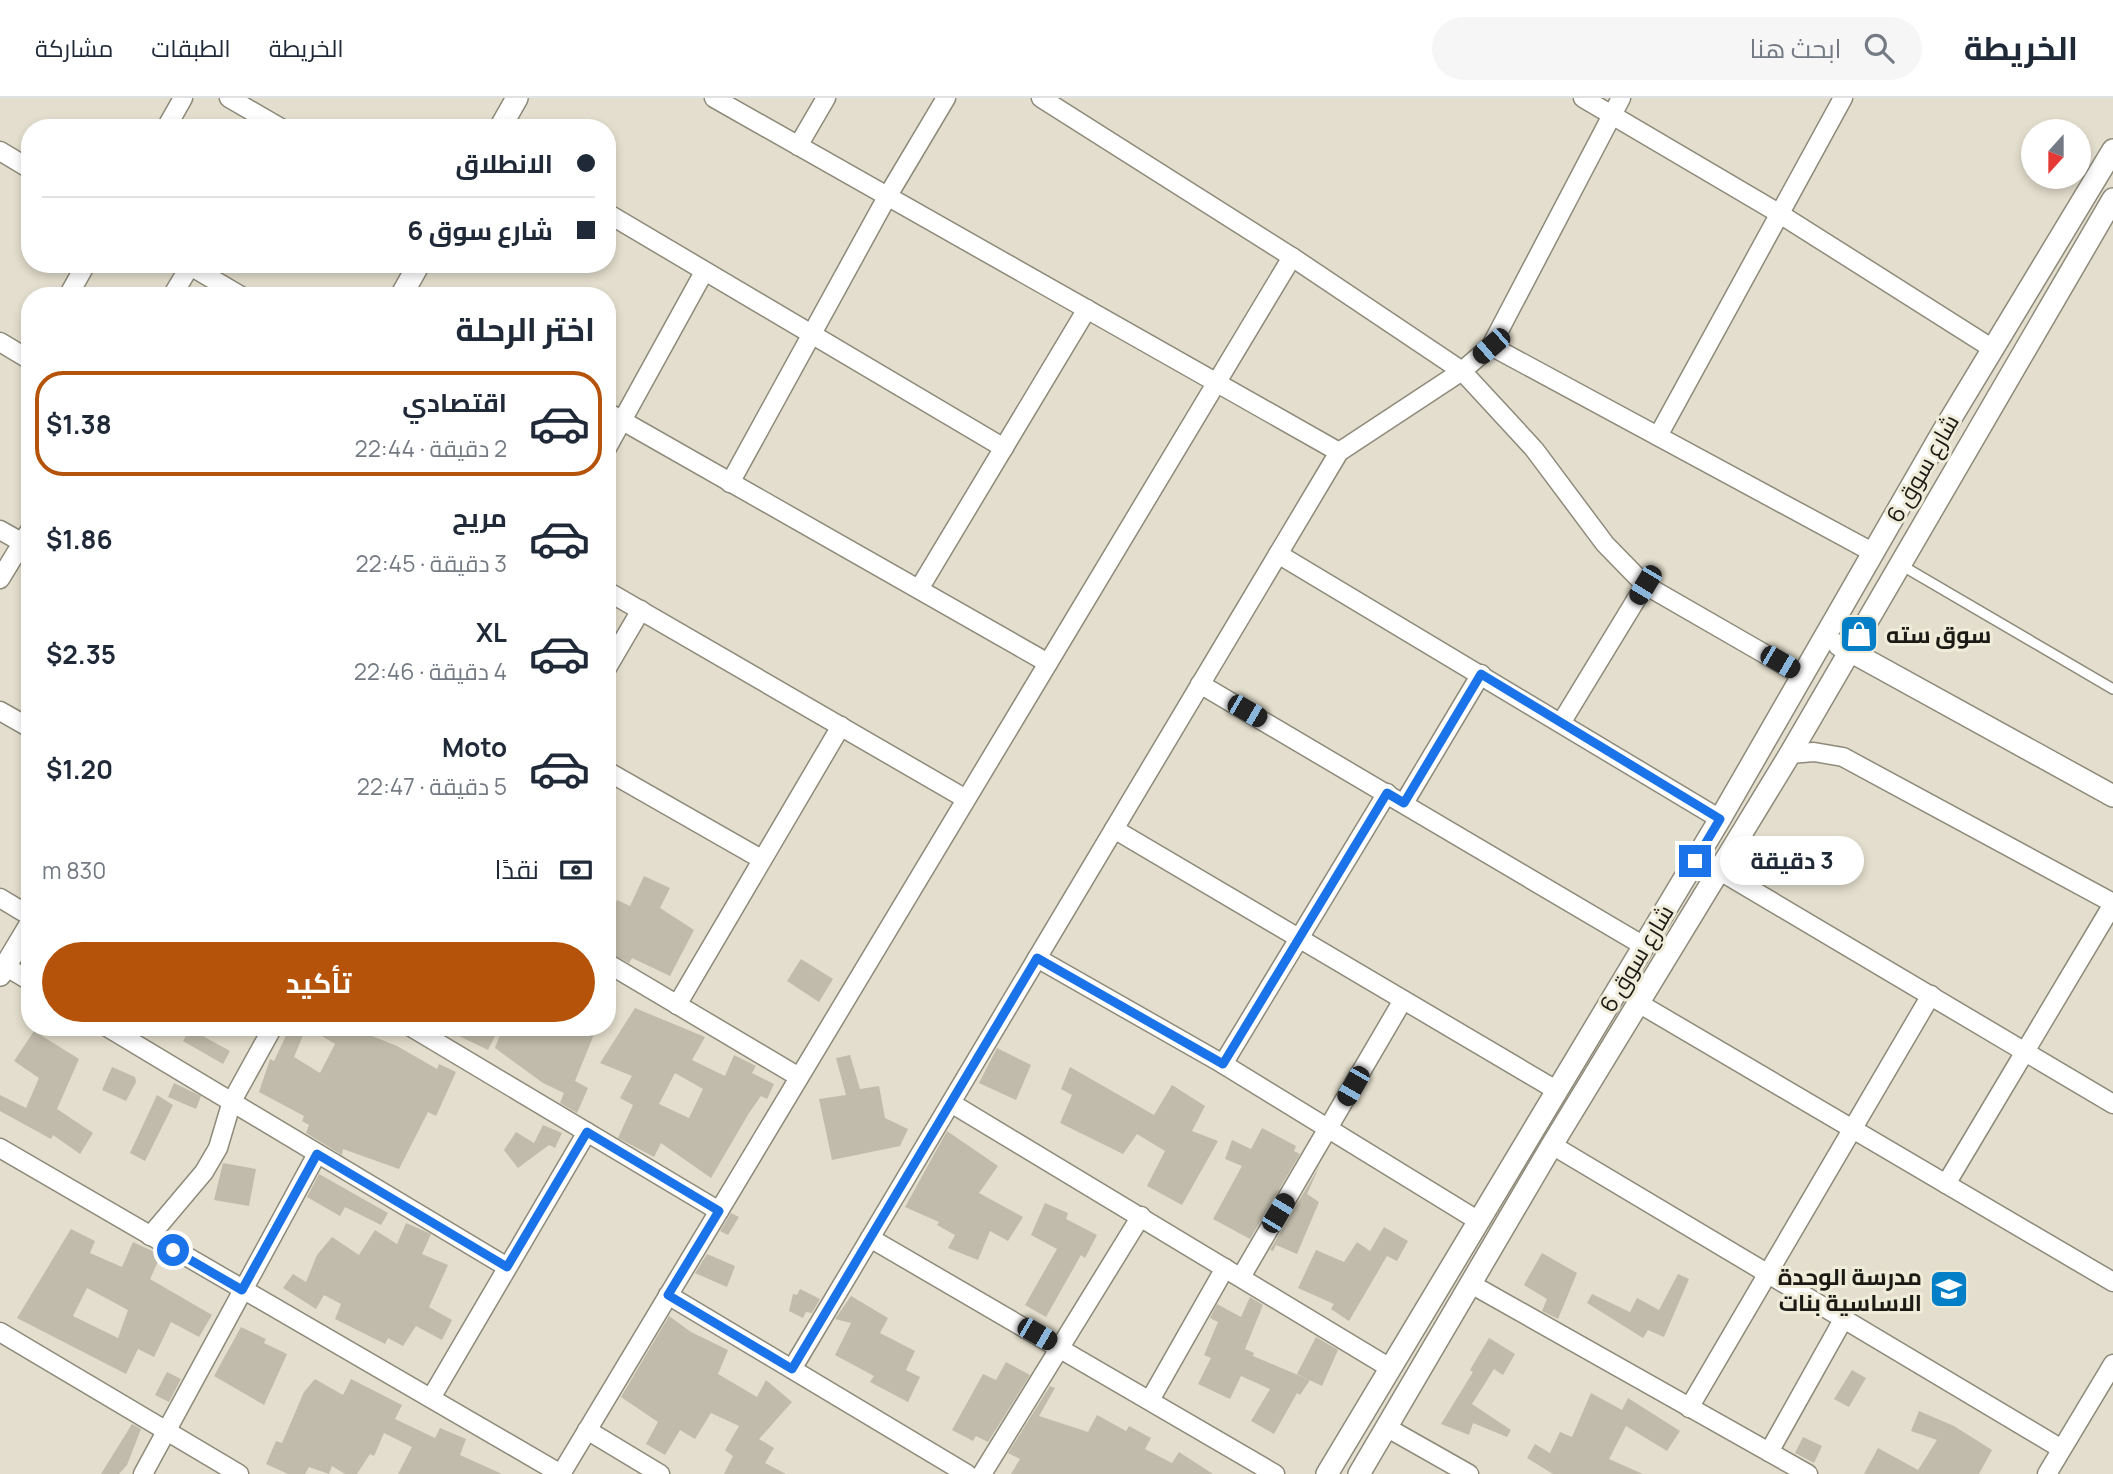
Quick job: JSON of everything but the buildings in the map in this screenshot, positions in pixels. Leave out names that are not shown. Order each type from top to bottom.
[{"type":"street","points":[[171,119],[183,98]]},
{"type":"street","points":[[230,98],[266,119]]},
{"type":"street","points":[[505,119],[517,98]]},
{"type":"street","points":[[714,98],[1339,452]]},
{"type":"street","points":[[798,146],[826,98]]},
{"type":"street","points":[[730,482],[887,197],[946,98]]},
{"type":"street","points":[[1041,98],[1292,257],[1462,371],[1534,449],[1605,544],[1645,585],[1803,676]]},
{"type":"street","points":[[1583,98],[1780,214],[1993,349]]},
{"type":"street","points":[[792,1369],[1339,452],[1462,371],[1491,346],[1621,98]]},
{"type":"street","points":[[1658,436],[1843,98]]},
{"type":"street","name":"شارع سوق 6","points":[[1327,1474],[1720,819],[1993,349],[2113,150]]},
{"type":"street","points":[[0,151],[21,164]]},
{"type":"street","name":"شارع سوق 6","points":[[1359,1474],[1552,1145],[1790,754],[2113,200]]},
{"type":"street","points":[[616,218],[810,336],[1004,448]]},
{"type":"street","points":[[0,1148],[561,1474],[1292,257]]},
{"type":"street","points":[[616,414],[704,272]]},
{"type":"street","points":[[202,273],[226,287]]},
{"type":"street","points":[[919,589],[1087,309]]},
{"type":"street","points":[[0,342],[21,355]]},
{"type":"street","points":[[1491,346],[1874,552]]},
{"type":"street","points":[[616,417],[1048,663]]},
{"type":"street","points":[[0,530],[21,538]]},
{"type":"street","points":[[0,579],[21,549]]},
{"type":"street","points":[[1278,555],[1720,819]]},
{"type":"street","points":[[1561,723],[1645,585]]},
{"type":"street","points":[[616,596],[966,799]]},
{"type":"street","points":[[616,652],[640,610]]},
{"type":"street","points":[[1826,637],[2113,796]]},
{"type":"street","points":[[1404,803],[1481,674]]},
{"type":"street","points":[[1200,684],[1644,946]]},
{"type":"street","points":[[0,710],[21,723]]},
{"type":"street","points":[[677,1004],[841,726]]},
{"type":"street","points":[[1790,754],[1822,753],[1843,757],[2113,903],[1946,1184]]},
{"type":"street","points":[[616,776],[761,859]]},
{"type":"street","points":[[1223,1064],[1387,793]]},
{"type":"street","points":[[1114,829],[1556,1090]]},
{"type":"street","points":[[1720,871],[2113,1104]]},
{"type":"street","points":[[0,898],[21,910]]},
{"type":"street","points":[[21,939],[2,970],[21,977]]},
{"type":"street","points":[[1037,958],[1223,1064],[1478,1220]]},
{"type":"street","points":[[616,968],[799,1077]]},
{"type":"street","points":[[1689,1408],[1931,995]]},
{"type":"street","points":[[1150,1400],[1328,1129],[1403,1000]]},
{"type":"street","points":[[1640,1004],[2113,1282]]},
{"type":"street","points":[[122,1036],[507,1267]]},
{"type":"street","points":[[150,1236],[204,1172],[228,1123],[232,1101],[268,1036]]},
{"type":"street","points":[[426,1036],[719,1211]]},
{"type":"street","points":[[951,1102],[1390,1368]]},
{"type":"street","points":[[431,1398],[587,1132]]},
{"type":"street","points":[[1552,1145],[2060,1448]]},
{"type":"street","points":[[144,1474],[317,1154]]},
{"type":"street","points":[[982,1474],[1141,1216]]},
{"type":"street","points":[[870,1238],[1275,1474]]},
{"type":"street","points":[[1471,1284],[1769,1452],[1782,1468],[1808,1474]]},
{"type":"street","points":[[668,1295],[967,1474]]},
{"type":"street","points":[[1769,1452],[1844,1318]]},
{"type":"street","points":[[0,1332],[239,1474]]},
{"type":"street","points":[[2047,1474],[2060,1448],[2113,1364]]},
{"type":"street","points":[[1386,1427],[1469,1474]]},
{"type":"street","points":[[587,1430],[660,1474]]},
{"type":"lane","points":[[1899,565],[2113,689]]},
{"type":"place","name":"سوق سته","points":[[1859,634]]},
{"type":"place","name":"مدرسة الوحدة الاساسية بنات","points":[[1949,1289]]},
{"type":"route","points":[[173,1250],[242,1290],[317,1154],[507,1267],[587,1132],[719,1211],[668,1295],[792,1369],[1037,958],[1223,1064],[1387,793],[1404,803],[1481,674],[1720,819],[1695,861]]}]
